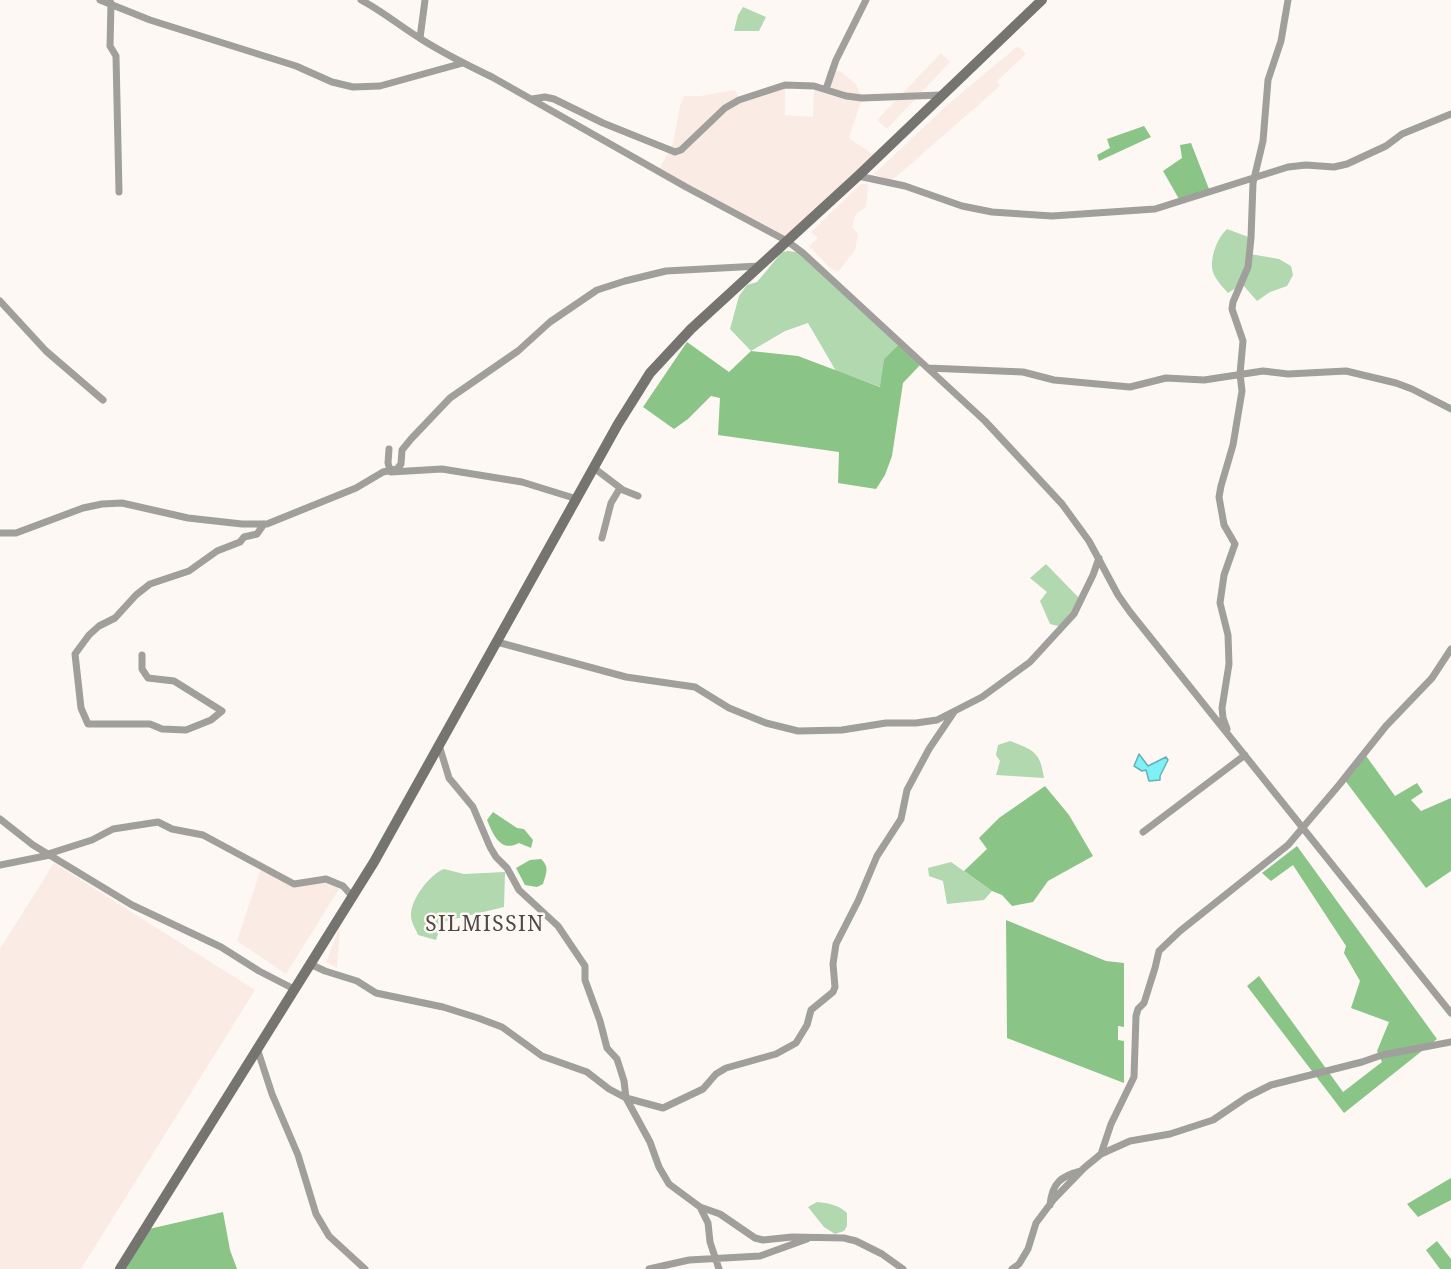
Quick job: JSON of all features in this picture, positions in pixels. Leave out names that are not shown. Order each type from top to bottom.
[{"type":"street","points":[[100,0],[111,2],[150,20],[296,66],[332,82],[353,87],[380,86],[463,63]]},
{"type":"street","points":[[361,0],[463,63],[787,241],[928,368],[985,422],[1062,504],[1100,558],[1118,595],[1130,612],[1451,1013]]},
{"type":"street","points":[[366,0],[373,7]]},
{"type":"street","points":[[420,38],[425,0]]},
{"type":"street","points":[[826,89],[836,60],[866,0]]},
{"type":"street","points":[[120,1269],[374,862],[618,424],[650,373],[690,329],[858,176],[1042,0]]},
{"type":"street","points":[[1230,737],[1222,708],[1229,664],[1228,635],[1220,603],[1224,575],[1235,544],[1224,525],[1219,497],[1241,408],[1240,374],[1243,341],[1232,309],[1235,295],[1246,276],[1248,267],[1255,178],[1263,141],[1268,80],[1281,41],[1288,0]]},
{"type":"street","points":[[111,2],[110,46],[116,56],[119,192]]},
{"type":"street","points":[[532,99],[545,97],[555,99],[603,123],[675,152],[681,150],[726,108],[739,100],[784,85],[814,86],[846,96],[862,98],[942,95]]},
{"type":"street","points":[[858,176],[905,186],[962,206],[993,212],[1052,216],[1155,209],[1288,167],[1347,165],[1386,146],[1402,134],[1451,114]]},
{"type":"street","points":[[0,533],[16,533],[83,508],[122,503],[188,518],[264,524],[356,488],[386,471],[397,469],[401,464],[402,450],[406,444],[450,398],[518,351],[550,322],[597,290],[666,272],[759,266]]},
{"type":"street","points":[[0,301],[46,351],[103,400]]},
{"type":"street","points":[[928,368],[1023,372],[1054,380],[1130,387],[1166,378],[1204,380],[1263,371],[1288,374],[1346,371],[1396,383],[1451,409]]},
{"type":"street","points":[[386,471],[389,449]]},
{"type":"street","points":[[594,468],[620,488],[638,496]]},
{"type":"street","points":[[386,471],[404,473],[442,469],[522,482],[577,499]]},
{"type":"street","points":[[602,538],[611,503],[620,488]]},
{"type":"street","points":[[142,655],[142,669],[148,678],[174,681],[222,711],[211,720],[186,730],[162,729],[150,724],[88,724],[81,708],[75,654],[89,635],[99,626],[115,618],[136,595],[150,584],[189,571],[217,552],[240,542],[244,537],[257,534],[264,524]]},
{"type":"street","points":[[497,642],[626,677],[695,687],[729,708],[766,723],[798,731],[842,730],[886,723],[916,723],[937,720],[954,712],[982,697],[1030,662],[1074,614],[1100,558]]},
{"type":"street","points":[[1101,1154],[1111,1125],[1134,1077],[1136,1016],[1146,995],[1159,951],[1180,931],[1288,845],[1386,726],[1428,684],[1451,649]]},
{"type":"street","points":[[310,964],[357,981],[376,993],[453,1010],[495,1024],[542,1056],[587,1072],[609,1089],[626,1098],[663,1108],[703,1089],[716,1074],[726,1068],[776,1054],[796,1043],[807,1025],[811,1010],[833,992],[835,987],[833,955],[840,936],[858,901],[877,855],[901,819],[908,790],[929,749],[954,712]]},
{"type":"street","points":[[440,745],[449,778],[473,807],[496,857],[507,868],[519,890],[558,926],[585,966],[585,980],[607,1048],[617,1059],[624,1081],[626,1098],[669,1184],[700,1207],[720,1214],[755,1238],[764,1240],[792,1237],[840,1237],[856,1241],[893,1260],[903,1269]]},
{"type":"street","points":[[1143,832],[1245,755]]},
{"type":"street","points":[[0,819],[33,845],[132,905],[220,947],[294,989]]},
{"type":"street","points":[[0,866],[49,855],[92,840],[113,828],[158,822],[172,829],[203,835],[294,884],[326,879],[343,886],[352,896]]},
{"type":"street","points":[[1012,1269],[1028,1249],[1036,1223],[1054,1199],[1101,1154],[1130,1142],[1170,1134],[1213,1120],[1246,1097],[1271,1084],[1382,1055],[1451,1042]]},
{"type":"street","points":[[257,1048],[272,1094],[298,1155],[316,1214],[329,1236],[365,1269]]},
{"type":"street","points":[[700,1207],[708,1223],[710,1242],[719,1269]]},
{"type":"street","points":[[649,1269],[688,1260],[760,1256],[812,1238]]},
{"type":"shaded area","points":[[1018,46],[1026,54],[997,81],[1000,86],[896,177],[890,180],[874,174],[946,106]]},
{"type":"shaded area","points":[[941,53],[950,62],[887,129],[877,120]]},
{"type":"shaded area","points":[[827,71],[840,71],[856,84],[862,98],[849,138],[877,157],[787,241],[658,172],[673,143],[684,96],[700,96],[735,90],[740,100],[785,85],[785,115],[813,117],[814,86],[826,89]]},
{"type":"shaded area","points":[[861,184],[868,184],[866,207],[856,214],[852,227],[858,234],[855,250],[838,272],[830,268],[809,246],[818,238],[811,232]]},
{"type":"shaded area","points":[[54,863],[255,990],[81,1269],[0,1269],[0,949]]},
{"type":"shaded area","points":[[261,868],[296,887],[326,879],[339,889],[286,974],[237,941]]},
{"type":"shaded area","points":[[340,926],[337,968],[326,962]]},
{"type":"green space","points":[[743,7],[766,17],[759,31],[734,31],[738,15]]},
{"type":"green space","points":[[1144,126],[1151,137],[1099,161],[1097,155],[1110,148],[1107,139]]},
{"type":"green space","points":[[1191,143],[1209,189],[1179,199],[1163,171],[1182,158],[1180,145]]},
{"type":"green space","points":[[1227,229],[1251,238],[1250,254],[1279,259],[1291,266],[1293,275],[1287,286],[1270,292],[1257,301],[1242,284],[1228,293],[1216,278],[1212,268],[1216,246]]},
{"type":"green space","points":[[782,252],[803,253],[900,343],[884,359],[881,387],[836,371],[808,323],[785,331],[751,351],[730,329],[739,296],[747,285],[757,282]]},
{"type":"green space","points":[[687,342],[729,372],[751,351],[798,356],[880,387],[884,359],[900,343],[921,364],[903,383],[892,456],[885,475],[876,489],[838,483],[839,452],[718,435],[720,398],[711,396],[688,419],[674,429],[643,407]]},
{"type":"green space","points":[[1046,564],[1081,600],[1062,627],[1050,624],[1040,601],[1047,592],[1030,578]]},
{"type":"green space","points":[[1010,741],[1030,750],[1038,757],[1044,778],[996,775],[1000,761],[996,755],[998,745]]},
{"type":"green space","points":[[1364,753],[1395,796],[1417,783],[1423,792],[1411,800],[1421,811],[1451,798],[1451,871],[1426,888],[1344,779]]},
{"type":"green space","points":[[1045,786],[1069,815],[1093,856],[1048,881],[1033,902],[1012,906],[1002,895],[992,891],[964,871],[987,849],[979,838],[999,818]]},
{"type":"green space","points":[[493,812],[517,828],[524,829],[533,840],[531,848],[519,843],[507,846],[502,844],[487,820]]},
{"type":"green space","points":[[1297,846],[1437,1039],[1344,1113],[1247,986],[1259,976],[1343,1092],[1382,1062],[1377,1051],[1389,1022],[1351,1008],[1360,981],[1344,953],[1346,946],[1293,865],[1271,881],[1262,873]]},
{"type":"green space","points":[[541,859],[546,868],[543,884],[537,887],[525,885],[516,868],[530,860]]},
{"type":"green space","points":[[951,862],[992,891],[984,900],[947,904],[943,881],[929,876],[928,868]]},
{"type":"green space","points":[[444,869],[464,874],[505,872],[504,907],[442,922],[436,940],[418,935],[411,916],[417,895],[433,876]]},
{"type":"green space","points":[[1006,920],[1106,961],[1124,963],[1124,1027],[1118,1026],[1118,1040],[1124,1041],[1124,1083],[1007,1038]]},
{"type":"green space","points":[[1451,1178],[1451,1200],[1418,1217],[1407,1204]]},
{"type":"green space","points":[[817,1202],[833,1205],[847,1213],[847,1226],[844,1231],[835,1234],[824,1227],[808,1207]]},
{"type":"green space","points":[[223,1212],[230,1250],[237,1269],[126,1269],[149,1229]]},
{"type":"green space","points":[[1437,1241],[1451,1259],[1451,1269],[1440,1269],[1426,1250]]},
{"type":"water","points":[[1139,754],[1148,766],[1166,757],[1168,760],[1160,780],[1149,781],[1146,770],[1142,771],[1134,766]]},
{"type":"district","name":"SILMISSIN","points":[[485,925]]}]
